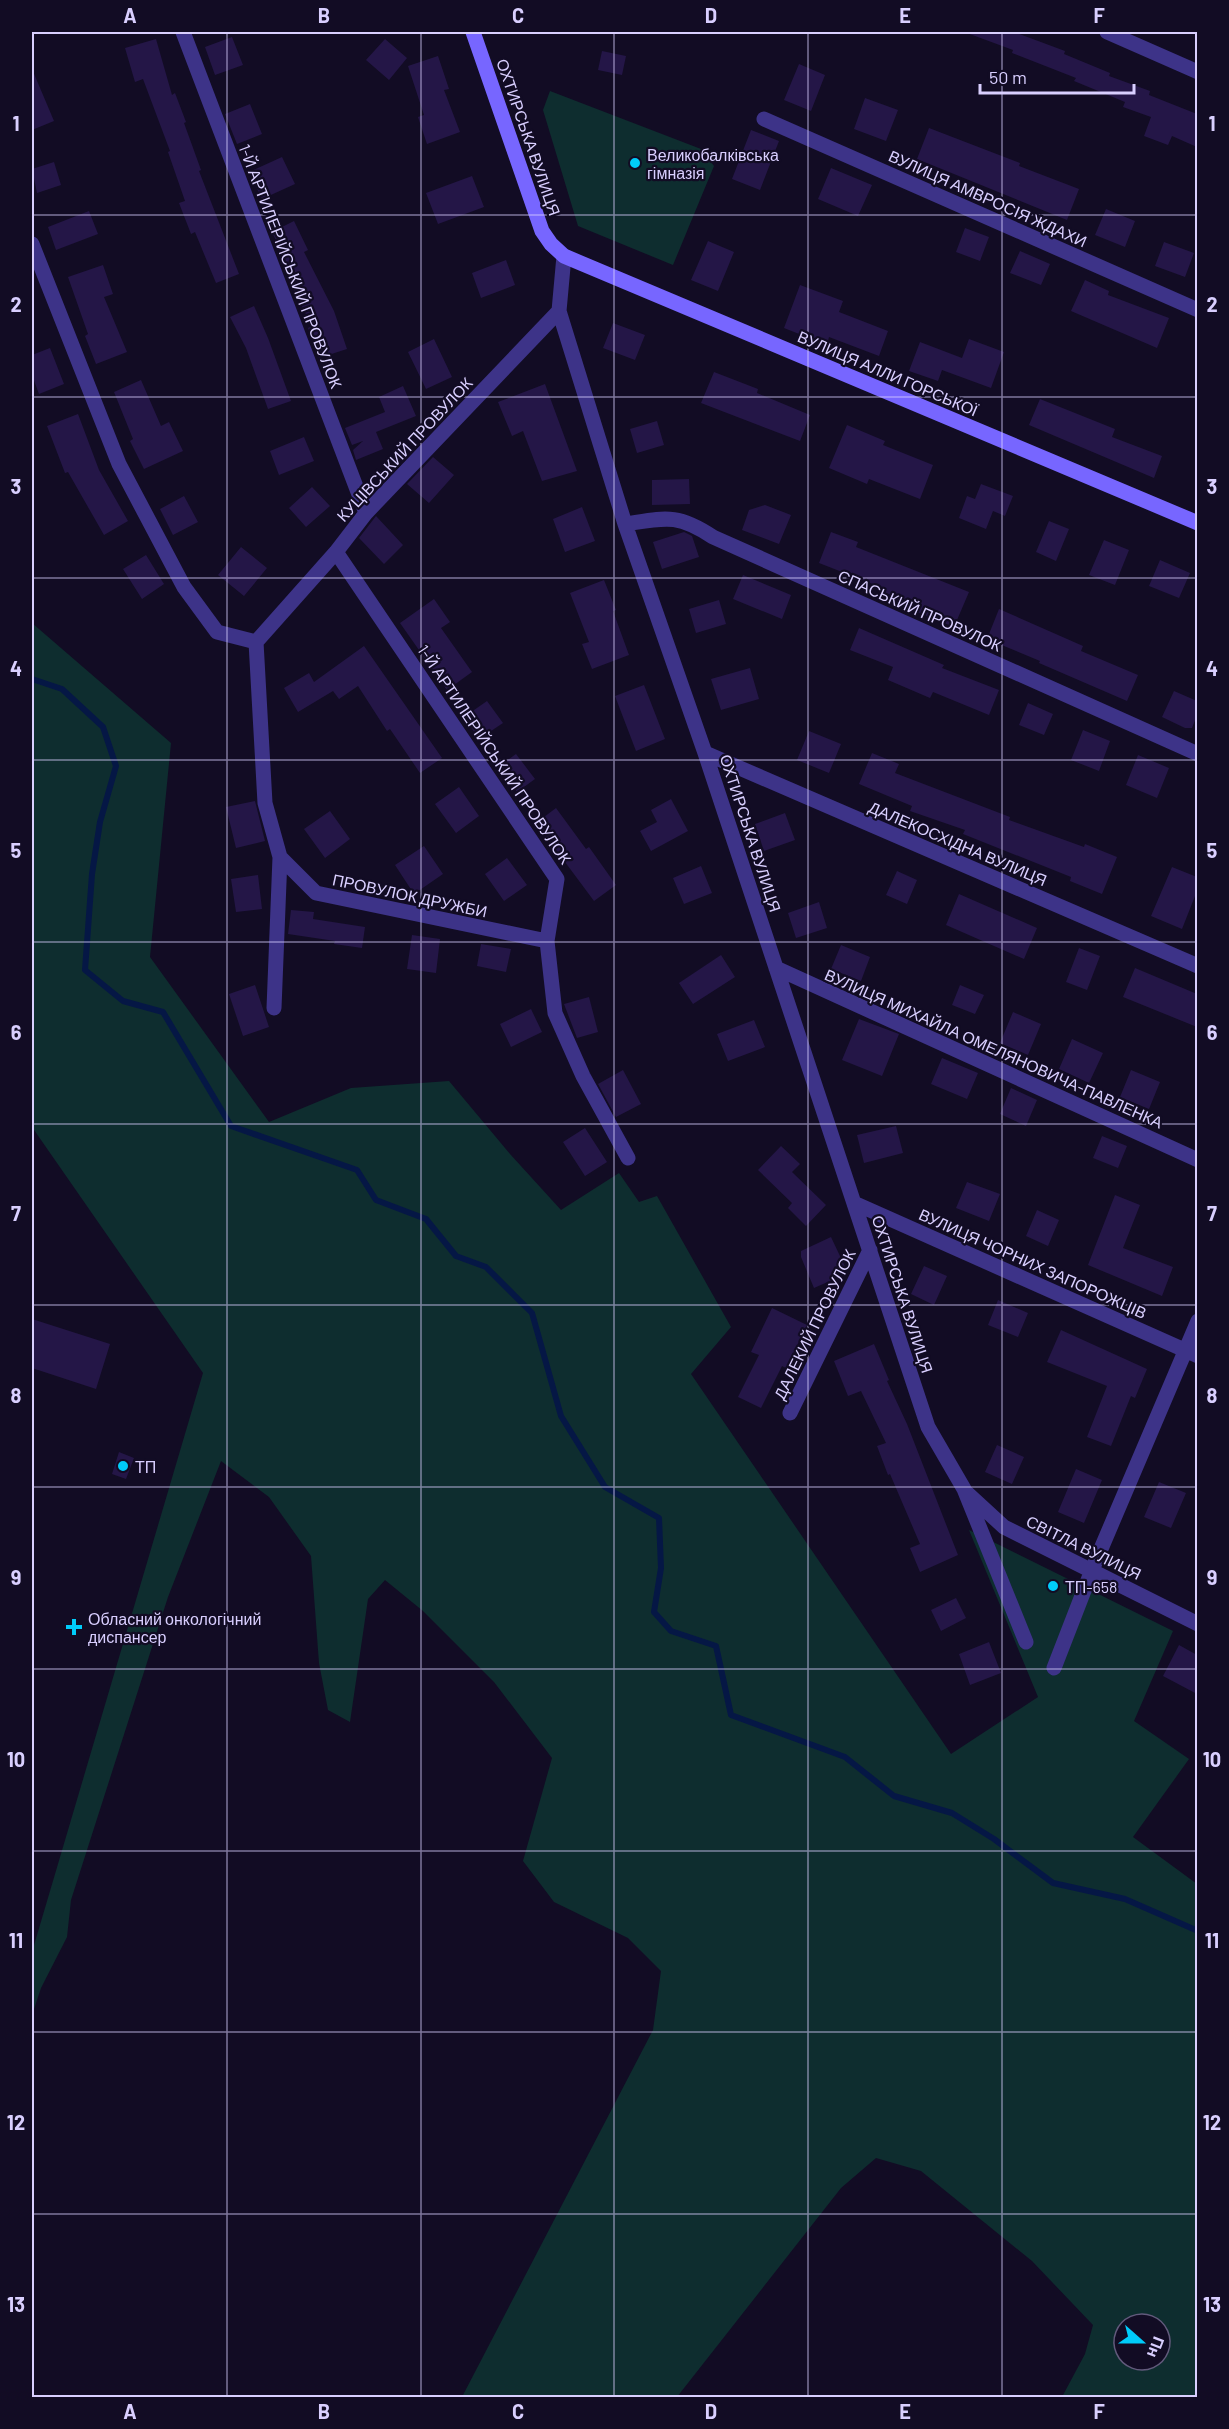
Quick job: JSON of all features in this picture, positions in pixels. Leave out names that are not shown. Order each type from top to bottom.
[{"type":"street","name":"1-Й АРТИЛЕРІЙСЬКИЙ ПРОВУЛОК","points":[[183,32],[366,513]]},
{"type":"street","name":"ОХТИРСЬКА ВУЛИЦЯ","points":[[473,32],[542,231],[551,244],[564,256],[559,311],[625,524],[705,753],[928,1427],[964,1489],[1026,1642]]},
{"type":"street","points":[[1107,32],[1197,72]]},
{"type":"street","name":"ВУЛИЦЯ АМВРОСІЯ ЖДАХИ","points":[[764,119],[1197,310]]},
{"type":"street","points":[[32,244],[119,464],[184,587],[217,632],[256,642],[265,803],[280,857],[274,1008]]},
{"type":"street","name":"ВУЛИЦЯ АЛЛИ ГОРСЬКОЇ","points":[[564,256],[1197,523]]},
{"type":"street","name":"КУЦІВСЬКИЙ ПРОВУЛОК","points":[[256,642],[336,552],[366,513],[559,311]]},
{"type":"street","name":"СПАСЬКИЙ ПРОВУЛОК","points":[[625,524],[670,517],[695,524],[724,542],[1197,754]]},
{"type":"street","name":"1-Й АРТИЛЕРІЙСЬКИЙ ПРОВУЛОК","points":[[336,552],[557,879],[547,941],[555,1013],[583,1076],[628,1158]]},
{"type":"street","name":"ДАЛЕКОСХІДНА ВУЛИЦЯ","points":[[705,753],[1197,966]]},
{"type":"street","name":"ПРОВУЛОК ДРУЖБИ","points":[[280,857],[316,893],[547,941]]},
{"type":"street","name":"ВУЛИЦЯ МИХАЙЛА ОМЕЛЯНОВИЧА-ПАВЛЕНКА","points":[[777,968],[1197,1160]]},
{"type":"street","name":"ВУЛИЦЯ ЧОРНИХ ЗАПОРОЖЦІВ","points":[[854,1203],[1192,1353]]},
{"type":"street","name":"ДАЛЕКИЙ ПРОВУЛОК","points":[[790,1413],[870,1250]]},
{"type":"street","points":[[1054,1668],[1092,1570],[1192,1353],[1197,1321]]},
{"type":"street","name":"СВІТЛА ВУЛИЦЯ","points":[[964,1489],[1004,1527],[1197,1624]]},
{"type":"green space","points":[[550,91],[701,149],[714,166],[673,265],[578,226],[543,110]]},
{"type":"green space","points":[[32,623],[171,743],[150,957],[269,1122],[351,1088],[449,1081],[561,1210],[619,1173],[639,1202],[657,1196],[731,1327],[691,1374],[951,1754],[1038,1697],[969,1530],[1173,1631],[1134,1721],[1189,1759],[1133,1837],[1197,1884],[1197,2397],[1062,2397],[1085,2354],[1093,2325],[1032,2261],[921,2171],[876,2158],[841,2188],[677,2397],[462,2397],[653,2030],[661,1971],[628,1938],[554,1902],[523,1861],[552,1758],[494,1682],[423,1611],[385,1580],[368,1599],[350,1722],[328,1710],[319,1663],[311,1556],[269,1497],[221,1461],[168,1597],[71,1900],[67,1937],[41,1988],[32,2015],[32,1952],[203,1373],[32,1127]]},
{"type":"building","points":[[968,32],[1014,32],[1065,51],[1064,54],[1110,73],[1109,76],[1150,91],[1149,95],[1197,114],[1197,147],[1172,136],[1168,145],[1144,136],[1151,117],[1123,107],[1125,102],[1074,81],[1076,78],[1012,53],[1013,50]]},
{"type":"building","points":[[232,37],[243,65],[215,75],[205,47]]},
{"type":"building","points":[[156,39],[172,95],[175,93],[186,122],[184,123],[201,170],[199,171],[239,274],[216,283],[195,232],[191,234],[179,203],[185,201],[168,152],[170,151],[143,79],[135,82],[125,48]]},
{"type":"building","points":[[385,39],[407,58],[389,80],[366,60]]},
{"type":"building","points":[[602,51],[626,56],[622,75],[598,70]]},
{"type":"building","points":[[438,56],[449,89],[444,90],[460,132],[427,144],[418,117],[424,115],[408,66]]},
{"type":"building","points":[[799,64],[825,75],[811,111],[784,100]]},
{"type":"building","points":[[32,69],[54,121],[32,130]]},
{"type":"building","points":[[865,98],[898,110],[886,141],[854,129]]},
{"type":"building","points":[[250,104],[262,134],[237,144],[225,114]]},
{"type":"building","points":[[929,128],[1020,163],[1019,166],[1079,189],[1067,220],[917,159]]},
{"type":"building","points":[[751,130],[779,141],[760,190],[732,179]]},
{"type":"building","points":[[282,157],[295,184],[262,199],[249,172]]},
{"type":"building","points":[[54,162],[61,185],[37,193],[32,169]]},
{"type":"building","points":[[831,168],[872,185],[858,216],[818,199]]},
{"type":"building","points":[[472,176],[484,207],[438,224],[426,193]]},
{"type":"building","points":[[1106,209],[1135,221],[1125,247],[1095,235]]},
{"type":"building","points":[[89,211],[98,234],[56,250],[48,227]]},
{"type":"building","points":[[294,221],[308,250],[304,252],[334,311],[347,349],[319,358],[308,328],[312,326],[289,281],[294,278],[272,232]]},
{"type":"building","points":[[965,228],[989,237],[980,261],[956,252]]},
{"type":"building","points":[[708,241],[734,252],[718,291],[691,280]]},
{"type":"building","points":[[1164,242],[1194,253],[1185,277],[1155,266]]},
{"type":"building","points":[[1020,251],[1050,264],[1041,285],[1010,273]]},
{"type":"building","points":[[506,260],[515,285],[481,298],[472,273]]},
{"type":"building","points":[[103,265],[113,294],[104,297],[127,352],[96,364],[85,336],[88,334],[68,277]]},
{"type":"building","points":[[1085,280],[1109,291],[1108,295],[1169,318],[1157,348],[1071,311]]},
{"type":"building","points":[[800,285],[843,301],[839,312],[888,331],[879,356],[829,337],[827,345],[784,328]]},
{"type":"building","points":[[254,306],[291,401],[268,409],[246,348],[230,317]]},
{"type":"building","points":[[613,323],[645,335],[635,360],[603,348]]},
{"type":"building","points":[[434,339],[452,377],[426,389],[408,352]]},
{"type":"building","points":[[969,339],[1004,352],[991,388],[942,370],[938,381],[909,371],[920,342],[962,358]]},
{"type":"building","points":[[50,348],[64,384],[39,394],[32,375],[32,355]]},
{"type":"building","points":[[714,372],[758,389],[757,393],[810,415],[800,441],[701,403]]},
{"type":"building","points":[[141,380],[161,426],[169,422],[183,451],[144,469],[130,441],[133,439],[114,392]]},
{"type":"building","points":[[545,384],[577,471],[542,481],[523,431],[512,436],[498,402]]},
{"type":"building","points":[[403,386],[416,416],[376,432],[383,449],[356,460],[353,450],[363,441],[352,445],[345,428],[385,412],[379,397]]},
{"type":"building","points":[[1040,399],[1115,429],[1112,437],[1162,456],[1154,478],[1029,425]]},
{"type":"building","points":[[78,414],[99,470],[128,521],[104,535],[68,472],[65,473],[47,426]]},
{"type":"building","points":[[657,421],[664,445],[637,453],[630,429]]},
{"type":"building","points":[[847,425],[885,441],[883,445],[933,465],[920,499],[869,479],[867,484],[829,468]]},
{"type":"building","points":[[304,437],[314,461],[279,475],[270,451]]},
{"type":"building","points":[[433,457],[454,475],[429,503],[407,484]]},
{"type":"building","points":[[689,479],[690,504],[652,505],[652,480]]},
{"type":"building","points":[[981,484],[1013,496],[1005,516],[993,511],[986,529],[959,518],[967,496],[975,499]]},
{"type":"building","points":[[312,487],[330,506],[306,527],[289,508]]},
{"type":"building","points":[[184,496],[198,522],[173,535],[160,509]]},
{"type":"building","points":[[765,505],[791,515],[779,544],[742,530],[749,510]]},
{"type":"building","points":[[582,507],[595,541],[565,552],[553,519]]},
{"type":"building","points":[[376,516],[403,545],[384,564],[359,538]]},
{"type":"building","points":[[1049,521],[1069,529],[1056,561],[1036,552]]},
{"type":"building","points":[[684,532],[692,536],[699,557],[662,569],[653,542]]},
{"type":"building","points":[[831,532],[858,542],[856,547],[969,592],[954,627],[910,609],[912,604],[872,587],[873,584],[819,563]]},
{"type":"building","points":[[1104,540],[1129,550],[1115,585],[1089,575]]},
{"type":"building","points":[[241,547],[267,568],[244,596],[218,575]]},
{"type":"building","points":[[146,555],[164,584],[142,599],[123,569]]},
{"type":"building","points":[[1160,560],[1190,573],[1179,598],[1149,586]]},
{"type":"building","points":[[743,575],[791,595],[782,619],[733,599]]},
{"type":"building","points":[[604,580],[616,610],[613,611],[629,655],[592,669],[582,644],[589,642],[570,593]]},
{"type":"building","points":[[434,599],[450,622],[441,628],[472,672],[447,690],[400,623]]},
{"type":"building","points":[[719,600],[726,624],[696,633],[689,609]]},
{"type":"building","points":[[999,609],[1083,646],[1081,651],[1138,675],[1127,701],[987,639]]},
{"type":"building","points":[[859,628],[944,665],[942,668],[999,690],[989,715],[933,692],[930,698],[888,680],[893,667],[850,650]]},
{"type":"building","points":[[364,646],[442,758],[420,773],[390,729],[387,731],[358,686],[339,699],[333,691],[298,712],[284,688],[309,673],[314,682]]},
{"type":"building","points":[[750,668],[759,699],[721,710],[711,679]]},
{"type":"building","points":[[644,685],[665,739],[636,751],[615,696]]},
{"type":"building","points":[[1174,691],[1197,701],[1197,715],[1192,728],[1185,728],[1162,717]]},
{"type":"building","points":[[487,701],[503,723],[479,739],[464,717]]},
{"type":"building","points":[[1028,703],[1053,714],[1044,735],[1019,725]]},
{"type":"building","points":[[1083,730],[1110,741],[1099,771],[1071,760]]},
{"type":"building","points":[[809,731],[841,744],[829,773],[797,760]]},
{"type":"building","points":[[872,753],[899,764],[895,773],[1010,817],[1009,820],[1084,847],[1085,844],[1117,857],[1102,894],[1070,881],[1071,877],[963,834],[965,830],[910,811],[912,806],[859,784]]},
{"type":"building","points":[[516,754],[535,779],[517,792],[499,766]]},
{"type":"building","points":[[1138,755],[1169,768],[1157,798],[1126,785]]},
{"type":"building","points":[[459,787],[479,816],[456,833],[435,804]]},
{"type":"building","points":[[671,799],[688,831],[651,851],[640,831],[657,822],[651,810]]},
{"type":"building","points":[[255,801],[265,841],[236,848],[226,807]]},
{"type":"building","points":[[556,808],[586,849],[589,847],[616,885],[594,901],[536,823]]},
{"type":"building","points":[[330,811],[350,839],[325,858],[304,829]]},
{"type":"building","points":[[785,813],[795,840],[764,851],[755,824]]},
{"type":"building","points":[[424,846],[443,874],[414,894],[395,865]]},
{"type":"building","points":[[507,858],[527,885],[504,901],[485,874]]},
{"type":"building","points":[[701,866],[712,893],[684,904],[673,878]]},
{"type":"building","points":[[1172,867],[1197,877],[1197,891],[1182,929],[1151,916]]},
{"type":"building","points":[[897,871],[917,880],[907,904],[886,895]]},
{"type":"building","points":[[258,875],[262,909],[236,912],[231,879]]},
{"type":"building","points":[[959,894],[1037,928],[1024,959],[946,925]]},
{"type":"building","points":[[819,902],[827,928],[796,938],[788,913]]},
{"type":"building","points":[[291,910],[314,912],[313,919],[365,927],[362,948],[334,944],[335,941],[288,934]]},
{"type":"building","points":[[412,935],[440,939],[436,973],[407,969]]},
{"type":"building","points":[[481,944],[511,949],[506,972],[477,966]]},
{"type":"building","points":[[841,945],[870,957],[861,981],[831,969]]},
{"type":"building","points":[[1079,948],[1100,956],[1087,990],[1066,982]]},
{"type":"building","points":[[721,955],[735,977],[693,1004],[679,983]]},
{"type":"building","points":[[1135,968],[1197,994],[1197,1027],[1123,997]]},
{"type":"building","points":[[255,985],[269,1027],[243,1036],[229,994]]},
{"type":"building","points":[[960,985],[984,995],[975,1014],[952,1005]]},
{"type":"building","points":[[589,997],[598,1032],[577,1038],[564,1004]]},
{"type":"building","points":[[531,1009],[542,1032],[511,1047],[500,1024]]},
{"type":"building","points":[[1013,1012],[1041,1024],[1028,1055],[1000,1043]]},
{"type":"building","points":[[859,1019],[899,1034],[882,1076],[842,1060]]},
{"type":"building","points":[[754,1020],[765,1047],[728,1061],[717,1034]]},
{"type":"building","points":[[1072,1039],[1103,1053],[1089,1083],[1059,1069]]},
{"type":"building","points":[[942,1058],[978,1073],[967,1099],[931,1084]]},
{"type":"building","points":[[623,1070],[641,1104],[616,1117],[598,1084]]},
{"type":"building","points":[[1131,1070],[1160,1082],[1149,1109],[1120,1097]]},
{"type":"building","points":[[1011,1088],[1037,1100],[1026,1126],[1000,1114]]},
{"type":"building","points":[[896,1126],[903,1153],[864,1163],[857,1135]]},
{"type":"building","points":[[585,1128],[607,1162],[585,1176],[563,1142]]},
{"type":"building","points":[[1102,1136],[1127,1146],[1118,1168],[1093,1158]]},
{"type":"building","points":[[781,1146],[800,1164],[792,1172],[826,1205],[806,1226],[788,1208],[792,1203],[758,1170]]},
{"type":"building","points":[[967,1182],[1000,1194],[989,1221],[956,1208]]},
{"type":"building","points":[[1115,1195],[1140,1205],[1123,1248],[1173,1267],[1162,1296],[1088,1265]]},
{"type":"building","points":[[1037,1210],[1059,1220],[1048,1246],[1026,1236]]},
{"type":"building","points":[[831,1237],[848,1273],[814,1288],[801,1257],[801,1251]]},
{"type":"building","points":[[924,1266],[947,1276],[934,1305],[911,1294]]},
{"type":"building","points":[[998,1300],[1028,1313],[1018,1337],[988,1325]]},
{"type":"building","points":[[772,1308],[807,1325],[786,1368],[782,1366],[761,1408],[738,1397],[759,1355],[751,1352]]},
{"type":"building","points":[[32,1319],[110,1344],[96,1389],[32,1368]]},
{"type":"building","points":[[1061,1330],[1147,1369],[1135,1398],[1131,1396],[1111,1446],[1087,1437],[1107,1386],[1047,1362]]},
{"type":"building","points":[[874,1344],[958,1555],[920,1572],[910,1548],[920,1544],[877,1446],[886,1443],[861,1391],[848,1396],[834,1361]]},
{"type":"building","points":[[997,1445],[1024,1457],[1012,1484],[985,1472]]},
{"type":"building","name":"ТП","points":[[119,1452],[134,1458],[126,1479],[112,1474]]},
{"type":"building","points":[[1076,1469],[1102,1480],[1084,1523],[1058,1512]]},
{"type":"building","points":[[1159,1482],[1186,1493],[1171,1528],[1144,1517]]},
{"type":"building","points":[[956,1598],[966,1618],[941,1631],[931,1610]]},
{"type":"building","points":[[989,1642],[1001,1673],[970,1685],[959,1654]]},
{"type":"building","points":[[1179,1645],[1197,1655],[1197,1694],[1163,1676]]},
{"type":"waterway","points":[[32,679],[62,689],[103,727],[116,766],[100,822],[92,874],[85,970],[123,1001],[163,1012],[231,1126],[357,1170],[376,1200],[426,1219],[456,1256],[486,1267],[532,1313],[561,1416],[605,1487],[659,1518],[661,1568],[654,1612],[671,1631],[716,1646],[731,1715],[845,1757],[894,1796],[952,1813],[994,1839],[1053,1883],[1125,1899],[1198,1931]]},
{"type":"place","name":"Великобалківська гімназія","points":[[635,163]]},
{"type":"place","name":"ТП","points":[[123,1466]]},
{"type":"place","name":"ТП-658","points":[[1053,1586]]},
{"type":"place","name":"Обласний онкологічний диспансер","points":[[74,1627]]}]
